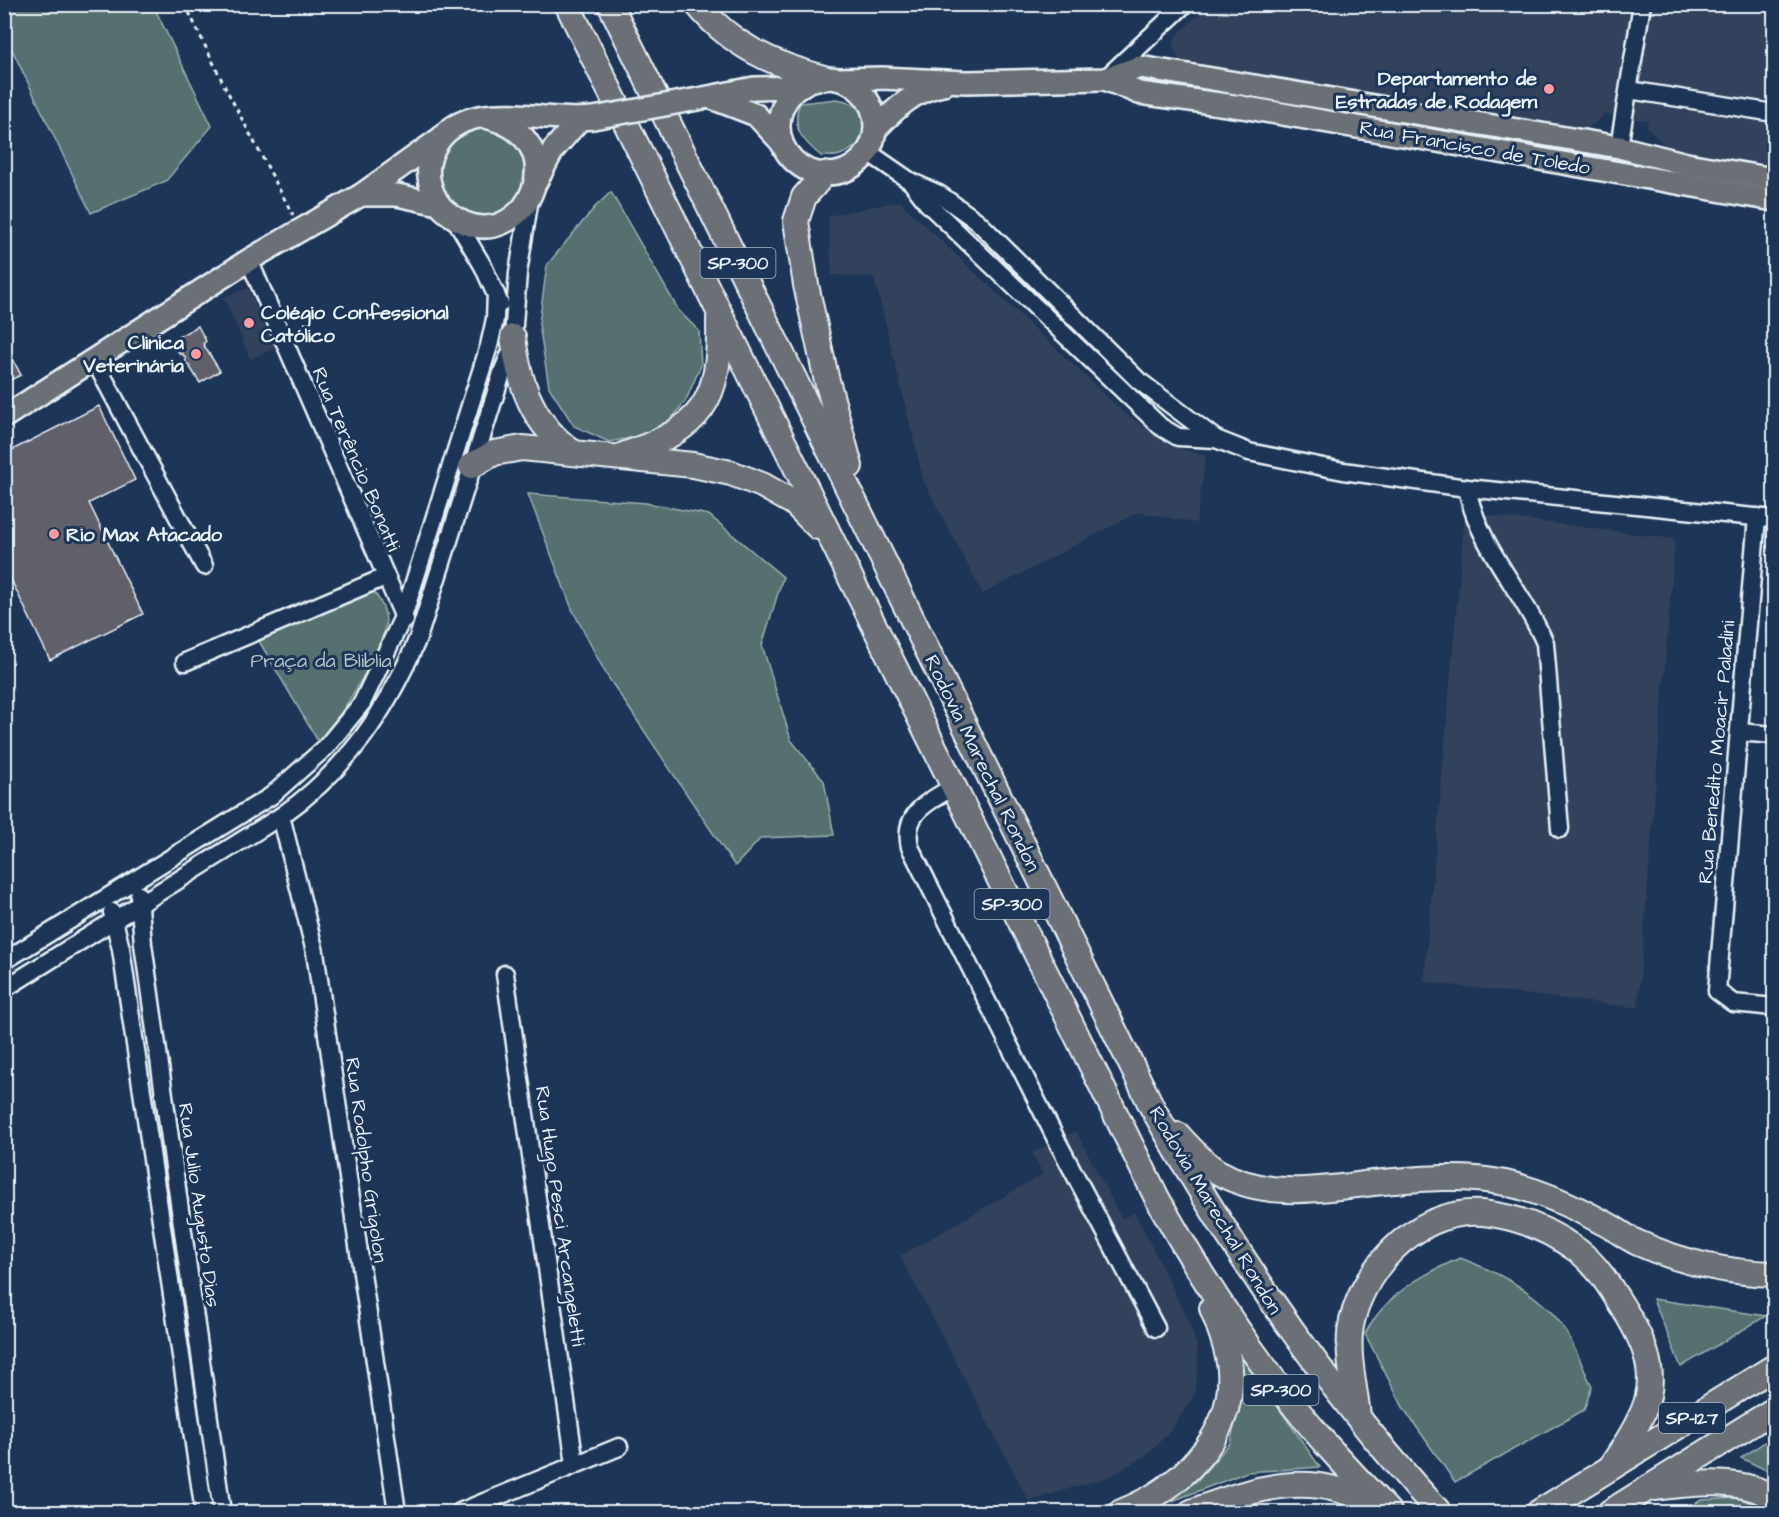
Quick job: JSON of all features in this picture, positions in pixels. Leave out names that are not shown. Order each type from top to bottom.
[{"type":"highway","name":"Rodovia Marechal Rondon","points":[[567,4],[1119,1123],[1194,1264],[1278,1385],[1324,1442],[1385,1509]]},
{"type":"highway","name":"Rodovia Marechal Rondon","points":[[610,4],[1152,1107],[1187,1171],[1253,1277],[1310,1359],[1434,1507]]},
{"type":"highway","points":[[697,4],[707,17],[745,47],[793,70],[831,78]]},
{"type":"highway","points":[[824,174],[804,197],[796,221],[806,285],[826,377],[865,520]]},
{"type":"highway","points":[[617,457],[671,436],[686,427],[703,407],[714,386],[718,366],[718,310]]},
{"type":"highway","points":[[514,341],[525,394],[535,414],[558,443],[576,455]]},
{"type":"highway","points":[[471,466],[506,448],[693,465],[731,474],[762,485],[794,503],[833,543]]},
{"type":"highway","points":[[1152,1107],[1200,1159],[1239,1182],[1265,1188],[1315,1191],[1441,1177],[1505,1183],[1556,1201],[1602,1221],[1637,1242],[1696,1264],[1774,1274]]},
{"type":"highway","points":[[1358,1416],[1350,1344],[1352,1322],[1364,1287],[1378,1263],[1407,1237],[1438,1220],[1465,1214],[1489,1213],[1532,1224],[1579,1251],[1613,1290],[1638,1332],[1646,1349],[1649,1369],[1648,1396],[1610,1468]]},
{"type":"highway","points":[[1121,1512],[1165,1491],[1194,1465],[1215,1434],[1227,1407],[1230,1371],[1221,1330],[1194,1264]]},
{"type":"highway","name":"SP-127","points":[[1539,1512],[1774,1367]]},
{"type":"highway","name":"SP-127","points":[[1610,1512],[1774,1410]]},
{"type":"highway","points":[[1645,1490],[1689,1484],[1728,1484],[1768,1494],[1774,1500]]},
{"type":"highway","points":[[1191,1512],[1240,1494],[1292,1485],[1335,1489],[1385,1509]]},
{"type":"main road","name":"Rua Francisco de Toledo","points":[[1105,79],[1140,67],[1619,147],[1687,164],[1774,179]]},
{"type":"main road","points":[[705,99],[756,114],[793,159],[807,169],[824,174],[849,168],[868,152],[875,130],[875,118],[866,98],[858,89],[831,78]]},
{"type":"main road","points":[[4,417],[249,260],[361,195],[459,123],[485,117],[532,114],[587,118],[705,99],[754,88],[800,87],[831,78],[966,82],[1105,79]]},
{"type":"main road","name":"Rua Francisco de Toledo","points":[[1105,79],[1139,93],[1254,109],[1774,200]]},
{"type":"main road","points":[[875,130],[896,108],[929,87],[966,82]]},
{"type":"main road","points":[[783,145],[780,132],[783,106],[800,87]]},
{"type":"main road","points":[[485,117],[502,121],[519,130],[531,146],[537,164],[533,189]]},
{"type":"main road","points":[[361,195],[397,195],[446,211],[470,225],[488,226],[505,221],[520,212],[553,150],[587,118]]},
{"type":"main road","points":[[438,140],[430,155],[428,172],[431,189],[446,211]]},
{"type":"street","points":[[1105,79],[1185,4]]},
{"type":"street","points":[[1619,147],[1642,4]]},
{"type":"street","points":[[1629,90],[1774,113]]},
{"type":"street","points":[[868,152],[910,181],[939,194],[977,221],[1138,380],[1216,439],[1249,452],[1290,462],[1467,488],[1774,519]]},
{"type":"street","points":[[910,181],[927,203],[1161,428],[1178,437],[1216,439]]},
{"type":"street","points":[[4,989],[304,800],[344,762],[370,729],[399,681],[418,638],[471,466],[514,341],[518,273],[533,189]]},
{"type":"street","points":[[446,211],[483,266],[514,341]]},
{"type":"street","name":"Rua Terêncio Bonatti","points":[[249,260],[385,577],[403,617],[418,638]]},
{"type":"street","points":[[1022,294],[1035,279]]},
{"type":"street","points":[[4,961],[271,796],[326,747],[362,703],[403,617],[489,346],[495,319],[496,294]]},
{"type":"street","points":[[1071,341],[1084,327]]},
{"type":"street","points":[[93,358],[204,566]]},
{"type":"street","points":[[1467,488],[1479,532],[1491,554],[1533,616],[1545,643],[1560,829]]},
{"type":"street","name":"Rua Benedito Moacir Paladini","points":[[1757,517],[1717,991],[1733,1003],[1774,1007]]},
{"type":"street","points":[[185,662],[385,577]]},
{"type":"street","points":[[1739,732],[1774,735]]},
{"type":"street","points":[[953,787],[926,803],[910,822],[907,834],[910,847],[1057,1141],[1156,1328]]},
{"type":"street","name":"Rua Rodolpho Grigolon","points":[[281,816],[315,952],[397,1512]]},
{"type":"street","name":"Rua Julio Augusto Dias","points":[[136,879],[141,903],[143,944],[222,1512]]},
{"type":"street","name":"Rua Julio Augusto Dias","points":[[107,897],[115,919],[204,1512]]},
{"type":"street","name":"Rua Hugo Pesci Arcangeletti","points":[[505,974],[575,1464]]},
{"type":"street","points":[[460,1512],[620,1447]]},
{"type":"path","points":[[185,4],[225,87],[300,230]]},
{"type":"shaded area","name":"Departamento de Estradas de Rodagem","points":[[1209,5],[1774,5],[1774,165],[1666,147],[1647,127],[1648,121],[1603,113],[1601,118],[1578,135],[1191,65],[1178,58],[1173,45],[1175,37]]},
{"type":"shaded area","points":[[899,201],[1122,411],[1170,446],[1206,456],[1196,523],[1138,512],[983,594],[924,482],[874,277],[832,275],[828,216]]},
{"type":"shaded area","name":"Colégio Confessional Católico","points":[[248,288],[275,348],[250,359],[224,297]]},
{"type":"shaded area","points":[[1465,512],[1675,539],[1638,1008],[1424,982]]},
{"type":"shaded area","points":[[1076,1131],[1121,1218],[1135,1213],[1190,1323],[1197,1347],[1198,1369],[1194,1396],[1170,1431],[1148,1454],[1111,1476],[1029,1501],[900,1256],[1043,1174],[1032,1153]]},
{"type":"green space","points":[[5,4],[153,5],[212,126],[166,181],[91,213],[5,35]]},
{"type":"green space","points":[[837,99],[851,103],[860,109],[867,125],[865,134],[851,149],[838,156],[821,156],[800,133],[797,112],[800,103]]},
{"type":"green space","points":[[474,129],[490,129],[513,141],[522,155],[525,172],[522,189],[513,203],[490,215],[474,215],[458,208],[446,196],[439,180],[439,164],[446,148],[458,136]]},
{"type":"green space","points":[[611,192],[679,311],[699,331],[701,365],[686,400],[669,422],[640,436],[609,442],[574,426],[549,387],[539,324],[547,265],[595,207]]},
{"type":"green space","points":[[528,494],[646,503],[709,515],[783,577],[762,645],[791,740],[824,781],[834,835],[761,838],[735,866],[606,674],[572,609]]},
{"type":"green space","name":"Praça da Bliblia","points":[[374,591],[385,613],[384,633],[359,684],[319,743],[259,641]]},
{"type":"green space","points":[[1460,1258],[1503,1277],[1543,1304],[1563,1327],[1592,1386],[1584,1410],[1455,1482],[1404,1409],[1365,1334],[1383,1308],[1405,1288]]},
{"type":"green space","points":[[1653,1299],[1766,1316],[1681,1367]]},
{"type":"green space","points":[[1236,1347],[1320,1467],[1247,1472],[1162,1505],[1198,1480],[1230,1443],[1242,1399]]},
{"type":"green space","points":[[1774,1436],[1774,1474],[1741,1458]]},
{"type":"green space","points":[[1741,1498],[1766,1512],[1682,1512],[1701,1500]]},
{"type":"building","name":"Clinica Veterinária","points":[[198,326],[206,341],[203,344],[220,371],[200,383],[188,364],[185,365],[186,359],[182,353],[180,355],[172,340]]},
{"type":"building","points":[[4,343],[21,375],[4,383]]},
{"type":"building","name":"Rio Max Atacado","points":[[99,406],[135,480],[89,503],[143,614],[50,660],[4,565],[4,454]]},
{"type":"place","name":"Departamento de Estradas de Rodagem","points":[[1549,89]]},
{"type":"place","name":"Colégio Confessional Católico","points":[[249,323]]},
{"type":"place","name":"Clinica Veterinária","points":[[196,354]]},
{"type":"place","name":"Rio Max Atacado","points":[[54,534]]}]
